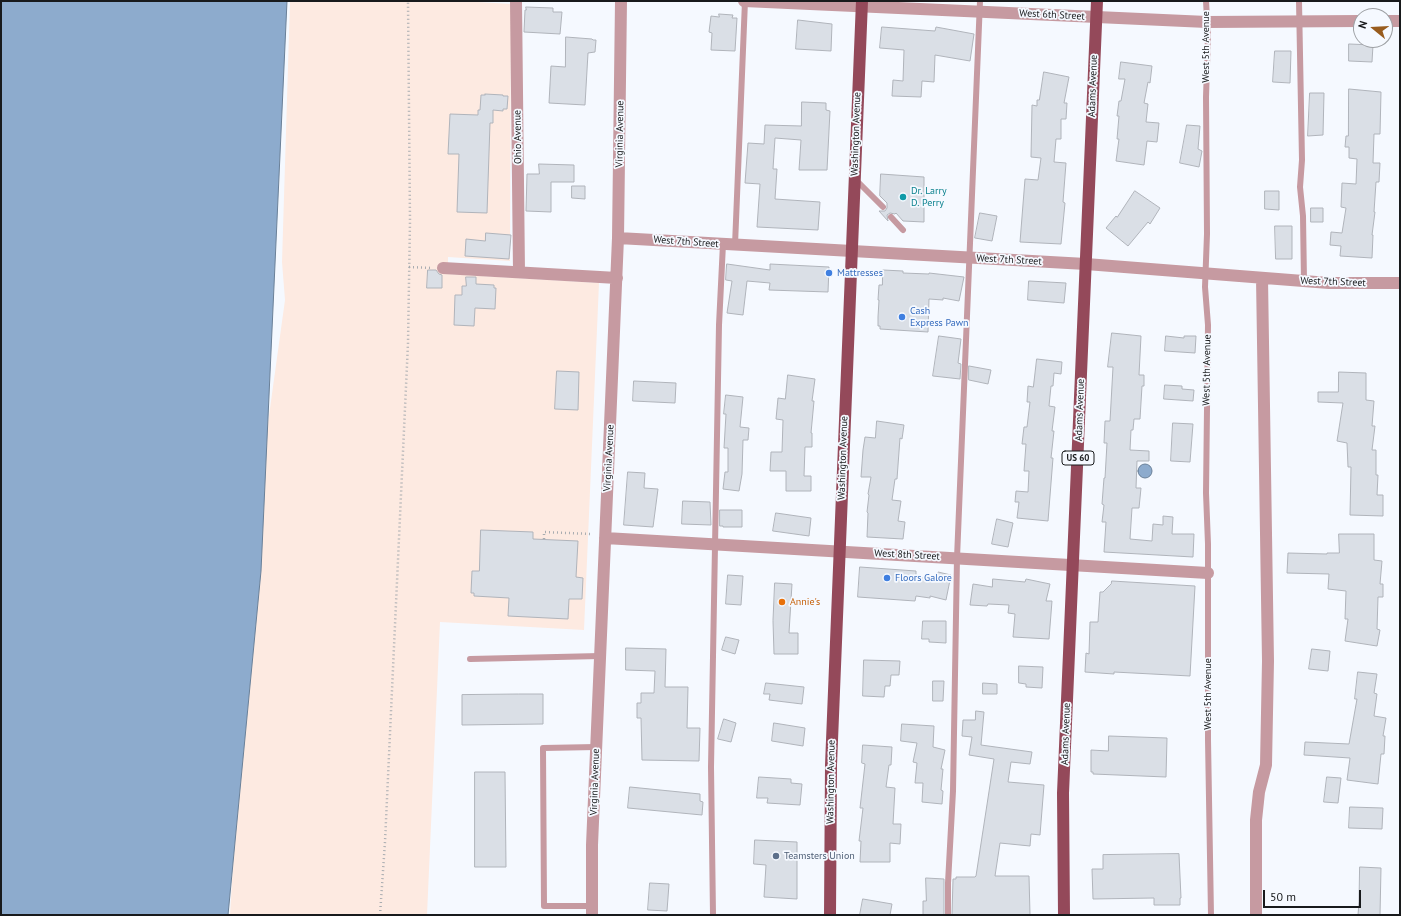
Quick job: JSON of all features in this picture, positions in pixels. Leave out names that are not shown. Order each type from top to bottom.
[{"type":"main road","name":"Adams Avenue","points":[[1064,915],[1063,793],[1074,565],[1097,1]]},
{"type":"main road","name":"Washington Avenue","points":[[830,915],[830,765],[862,4]]},
{"type":"street","name":"Ohio Avenue","points":[[516,1],[519,272]]},
{"type":"street","name":"Virginia Avenue","points":[[592,910],[592,845],[617,278],[621,1]]},
{"type":"street","name":"West 6th Street","points":[[744,1],[980,6],[1096,18],[1207,22],[1353,21]]},
{"type":"street","name":"West 7th Street","points":[[618,238],[1086,264],[1329,283],[1400,283]]},
{"type":"street","points":[[439,268],[617,278]]},
{"type":"street","points":[[1256,915],[1256,820],[1266,765],[1268,661],[1262,278]]},
{"type":"street","name":"West 8th Street","points":[[605,538],[1208,573]]},
{"type":"lane","points":[[713,915],[711,767],[719,333],[729,245],[744,1]]},
{"type":"lane","name":"West 5th Avenue","points":[[1206,1],[1208,36],[1206,97],[1207,234],[1205,274],[1208,325],[1206,493],[1211,915]]},
{"type":"lane","points":[[1299,1],[1302,149],[1300,187],[1303,216],[1304,281]]},
{"type":"lane","points":[[948,915],[948,883],[953,791],[957,558],[980,6]]},
{"type":"lane","points":[[854,179],[883,207]]},
{"type":"lane","points":[[892,217],[903,230]]},
{"type":"lane","points":[[470,659],[600,656]]},
{"type":"lane","points":[[592,910],[544,906],[543,748],[596,747]]},
{"type":"path","points":[[380,915],[408,343],[408,1]]},
{"type":"path","points":[[409,267],[439,268]]},
{"type":"path","points":[[544,539],[544,532],[592,534]]},
{"type":"shaded area","points":[[290,1],[461,1],[511,4],[510,261],[448,257],[448,274],[599,283],[584,630],[440,622],[427,915],[230,915],[233,864],[261,571],[267,430],[285,300],[282,262]]},
{"type":"water","points":[[1,1],[287,1],[261,571],[228,915],[1,915]]},
{"type":"water","points":[[1142,464],[1148,464],[1152,468],[1152,474],[1148,478],[1142,478],[1138,474],[1138,468]]},
{"type":"building","points":[[526,7],[553,8],[553,12],[562,12],[560,34],[524,32]]},
{"type":"building","points":[[719,14],[733,15],[732,18],[737,18],[735,51],[711,50],[712,33],[709,32],[711,16],[719,17]]},
{"type":"building","points":[[798,20],[832,24],[831,51],[796,49]]},
{"type":"building","points":[[882,27],[935,31],[936,27],[974,34],[970,61],[935,55],[934,82],[922,81],[921,97],[892,96],[893,80],[903,81],[904,50],[880,48]]},
{"type":"building","points":[[566,37],[596,40],[595,52],[588,53],[585,105],[549,103],[551,66],[565,67]]},
{"type":"building","points":[[1349,44],[1353,44],[1353,48],[1373,48],[1372,62],[1349,61]]},
{"type":"building","points":[[1275,51],[1291,51],[1290,83],[1273,82]]},
{"type":"building","points":[[1121,62],[1152,66],[1150,83],[1148,82],[1144,103],[1148,104],[1146,122],[1159,123],[1157,142],[1147,141],[1144,165],[1116,161],[1119,139],[1117,139],[1119,116],[1117,116],[1119,101],[1121,101],[1125,79],[1119,79]]},
{"type":"building","points":[[1044,72],[1069,77],[1064,103],[1067,103],[1066,119],[1061,119],[1061,139],[1056,139],[1054,162],[1066,163],[1063,202],[1065,203],[1061,244],[1020,242],[1025,179],[1038,180],[1041,158],[1031,157],[1032,105],[1037,106],[1037,100],[1039,100]]},
{"type":"building","points":[[1349,89],[1381,92],[1380,134],[1374,134],[1373,163],[1380,163],[1379,182],[1376,182],[1375,212],[1372,235],[1372,258],[1340,256],[1341,246],[1330,245],[1331,232],[1342,233],[1346,208],[1341,207],[1342,183],[1356,184],[1357,159],[1349,158],[1349,147],[1345,147],[1346,136],[1348,136]]},
{"type":"building","points":[[1310,93],[1324,93],[1323,135],[1308,136]]},
{"type":"building","points":[[481,95],[508,96],[507,109],[503,109],[503,111],[493,110],[493,123],[490,123],[487,213],[457,212],[459,154],[448,154],[450,114],[478,115],[478,110],[480,110]]},
{"type":"building","points":[[802,102],[826,103],[826,110],[830,111],[827,170],[799,170],[801,140],[775,138],[773,169],[777,169],[775,199],[820,202],[818,230],[757,227],[760,184],[745,183],[748,143],[764,144],[765,125],[801,126]]},
{"type":"building","points":[[1187,125],[1200,126],[1198,149],[1202,151],[1199,167],[1180,163]]},
{"type":"building","points":[[539,164],[574,165],[574,182],[551,182],[551,212],[526,211],[527,174],[539,174]]},
{"type":"building","name":"Dr. Larry D. Perry","points":[[881,174],[924,177],[924,222],[903,221],[896,213],[890,213],[887,215],[888,221],[879,211],[885,211],[887,208],[887,203],[880,196]]},
{"type":"building","points":[[572,186],[585,186],[585,199],[572,198]]},
{"type":"building","points":[[1135,191],[1160,208],[1150,224],[1148,222],[1128,246],[1106,228],[1116,216],[1117,217]]},
{"type":"building","points":[[1265,191],[1279,191],[1279,210],[1265,209]]},
{"type":"building","points":[[1311,208],[1323,208],[1323,222],[1311,222]]},
{"type":"building","points":[[980,213],[997,216],[992,241],[975,238]]},
{"type":"building","points":[[1275,226],[1292,226],[1292,259],[1276,259]]},
{"type":"building","points":[[486,233],[511,235],[509,259],[465,256],[466,239],[485,241]]},
{"type":"building","points":[[727,264],[770,270],[770,264],[829,267],[828,292],[769,290],[770,283],[747,281],[743,315],[727,313],[732,281],[726,280]]},
{"type":"building","points":[[428,270],[436,270],[442,275],[442,288],[427,288]]},
{"type":"building","points":[[883,270],[903,271],[903,273],[929,273],[964,277],[959,301],[943,298],[943,300],[929,299],[928,332],[880,329],[880,326],[878,326],[878,300],[879,285],[882,285]]},
{"type":"building","points":[[466,277],[476,277],[476,284],[494,285],[494,288],[496,288],[495,309],[475,308],[474,326],[454,325],[455,295],[462,295],[462,286],[466,286]]},
{"type":"building","points":[[1029,281],[1066,283],[1064,303],[1028,300]]},
{"type":"building","points":[[1112,333],[1141,336],[1139,375],[1144,375],[1144,386],[1142,386],[1140,419],[1134,419],[1133,430],[1131,430],[1130,450],[1149,451],[1149,461],[1137,461],[1136,488],[1141,488],[1139,508],[1132,508],[1130,539],[1152,541],[1153,524],[1163,525],[1163,516],[1173,517],[1172,534],[1194,534],[1193,557],[1104,552],[1106,522],[1102,522],[1104,505],[1102,504],[1107,443],[1104,443],[1105,421],[1110,421],[1113,367],[1108,367]]},
{"type":"building","points":[[939,336],[961,339],[958,363],[961,364],[960,379],[933,376]]},
{"type":"building","points":[[1166,336],[1184,338],[1184,336],[1196,336],[1195,353],[1165,351]]},
{"type":"building","points":[[1037,359],[1062,362],[1061,374],[1054,373],[1049,406],[1055,407],[1052,431],[1054,431],[1051,458],[1053,458],[1048,521],[1017,518],[1019,502],[1015,502],[1016,491],[1028,492],[1029,471],[1024,471],[1026,444],[1022,444],[1024,427],[1027,427],[1030,402],[1027,402],[1028,386],[1033,387]]},
{"type":"building","points":[[969,366],[991,370],[988,384],[969,380]]},
{"type":"building","points":[[557,371],[579,372],[578,410],[555,409]]},
{"type":"building","points":[[1339,372],[1366,373],[1366,400],[1374,401],[1372,426],[1375,426],[1372,450],[1376,450],[1376,475],[1378,475],[1377,495],[1383,495],[1383,516],[1350,515],[1351,467],[1348,467],[1347,443],[1337,441],[1343,403],[1318,402],[1318,392],[1338,392]]},
{"type":"building","points":[[788,375],[815,379],[812,401],[814,401],[811,433],[812,447],[805,447],[804,476],[811,476],[811,491],[786,491],[786,471],[770,471],[771,452],[782,452],[783,420],[776,419],[778,398],[785,399]]},
{"type":"building","points":[[634,381],[676,383],[675,403],[633,401]]},
{"type":"building","points":[[1165,385],[1182,386],[1182,389],[1194,390],[1193,401],[1164,399]]},
{"type":"building","points":[[726,395],[743,397],[740,427],[749,428],[748,440],[743,440],[742,474],[739,491],[723,489],[725,472],[728,472],[728,448],[724,448],[726,414],[724,414]]},
{"type":"building","points":[[877,421],[904,425],[902,439],[900,438],[897,479],[895,479],[892,500],[901,501],[898,521],[905,522],[903,539],[867,537],[868,494],[871,477],[861,477],[863,450],[865,437],[875,438]]},
{"type":"building","points":[[1173,423],[1193,424],[1190,462],[1171,461]]},
{"type":"building","points":[[628,472],[645,473],[644,488],[658,489],[653,527],[624,525]]},
{"type":"building","points":[[683,501],[710,502],[711,525],[682,524]]},
{"type":"building","points":[[720,510],[742,510],[742,527],[720,526]]},
{"type":"building","points":[[776,513],[811,518],[809,536],[773,531]]},
{"type":"building","points":[[997,519],[1013,523],[1008,547],[992,544]]},
{"type":"building","points":[[481,530],[533,532],[533,539],[578,541],[576,577],[583,578],[582,599],[569,599],[568,619],[508,616],[509,598],[474,596],[474,593],[471,593],[472,571],[479,571]]},
{"type":"building","points":[[1339,534],[1374,534],[1374,560],[1382,561],[1380,584],[1383,584],[1383,597],[1378,597],[1377,629],[1380,630],[1377,646],[1345,641],[1348,619],[1345,619],[1346,591],[1328,589],[1329,574],[1287,573],[1288,553],[1339,553]]},
{"type":"building","name":"Floors Galore","points":[[860,567],[916,571],[916,577],[936,580],[938,572],[951,575],[946,600],[930,596],[930,598],[916,596],[915,601],[858,597]]},
{"type":"building","points":[[728,575],[743,576],[741,605],[726,604]]},
{"type":"building","points":[[993,579],[1025,582],[1026,579],[1050,584],[1046,601],[1052,601],[1049,639],[1013,637],[1015,614],[1008,613],[1009,605],[970,605],[973,584],[992,587]]},
{"type":"building","points":[[1112,581],[1195,586],[1190,676],[1085,672],[1086,653],[1089,654],[1090,622],[1098,622],[1100,592],[1103,592]]},
{"type":"building","points":[[775,583],[792,584],[789,633],[798,633],[798,654],[774,654],[773,621]]},
{"type":"building","points":[[923,621],[946,621],[946,643],[929,642],[929,639],[922,639]]},
{"type":"building","points":[[726,637],[739,640],[735,654],[722,650]]},
{"type":"building","points":[[626,648],[666,649],[665,687],[688,687],[687,728],[700,728],[699,761],[642,760],[641,718],[637,718],[637,703],[641,703],[641,693],[654,693],[655,671],[626,670]]},
{"type":"building","points":[[1312,649],[1330,651],[1328,671],[1309,669]]},
{"type":"building","points":[[864,660],[900,661],[899,675],[891,675],[890,686],[885,686],[884,697],[863,696]]},
{"type":"building","points":[[1019,666],[1043,667],[1042,688],[1026,687],[1026,684],[1019,683]]},
{"type":"building","points":[[1358,672],[1377,674],[1374,693],[1377,694],[1374,716],[1386,718],[1383,736],[1385,736],[1384,754],[1381,754],[1378,784],[1347,780],[1350,758],[1304,755],[1305,742],[1349,744],[1357,699],[1355,699]]},
{"type":"building","points":[[933,681],[944,681],[943,701],[933,701]]},
{"type":"building","points":[[766,683],[804,687],[802,704],[769,700],[770,694],[764,694]]},
{"type":"building","points":[[983,683],[997,684],[997,694],[983,694]]},
{"type":"building","points":[[543,694],[543,724],[462,725],[462,695]]},
{"type":"building","points":[[976,711],[984,712],[981,745],[1032,752],[1030,764],[1011,762],[1008,782],[1044,785],[1040,835],[1031,834],[1030,846],[1000,843],[995,876],[1029,876],[1030,915],[952,915],[953,879],[956,879],[956,877],[976,876],[994,759],[969,755],[972,737],[962,736],[963,720],[975,720]]},
{"type":"building","points":[[724,719],[736,723],[731,742],[718,739]]},
{"type":"building","points":[[774,723],[805,728],[803,746],[772,741]]},
{"type":"building","points":[[902,724],[934,726],[933,747],[945,750],[941,769],[943,769],[941,790],[943,791],[942,804],[922,802],[923,783],[915,783],[917,763],[913,762],[917,743],[901,741]]},
{"type":"building","points":[[1109,736],[1167,738],[1166,777],[1093,774],[1093,772],[1091,772],[1091,750],[1108,751]]},
{"type":"building","points":[[863,745],[892,747],[891,765],[889,765],[886,787],[895,788],[893,824],[901,824],[900,844],[890,843],[890,862],[860,862],[861,841],[859,841],[863,808],[860,808],[865,764],[862,763]]},
{"type":"building","points":[[475,772],[505,772],[506,867],[475,867]]},
{"type":"building","points":[[759,777],[791,779],[791,783],[802,784],[800,805],[767,803],[768,798],[757,798]]},
{"type":"building","points":[[1327,777],[1341,778],[1338,803],[1324,802]]},
{"type":"building","points":[[630,787],[700,794],[700,801],[703,802],[702,815],[628,808]]},
{"type":"building","points":[[1350,807],[1383,808],[1382,829],[1349,828]]},
{"type":"building","points":[[755,840],[797,842],[797,899],[764,897],[766,865],[754,864]]},
{"type":"building","points":[[1179,854],[1180,905],[1154,905],[1154,898],[1093,899],[1092,869],[1103,869],[1103,855]]},
{"type":"building","points":[[1360,867],[1381,868],[1380,915],[1358,915]]},
{"type":"building","points":[[926,878],[944,879],[944,915],[923,915],[923,901],[926,901]]},
{"type":"building","points":[[650,883],[669,884],[667,911],[648,910]]},
{"type":"building","points":[[863,899],[892,904],[890,915],[860,915]]},
{"type":"place","name":"Dr. Larry D. Perry","points":[[903,197]]},
{"type":"place","name":"Mattresses","points":[[829,273]]},
{"type":"place","name":"Cash Express Pawn","points":[[902,317]]},
{"type":"place","name":"Floors Galore","points":[[887,578]]},
{"type":"place","name":"Annie's","points":[[782,602]]},
{"type":"place","name":"Teamsters Union","points":[[776,856]]}]
